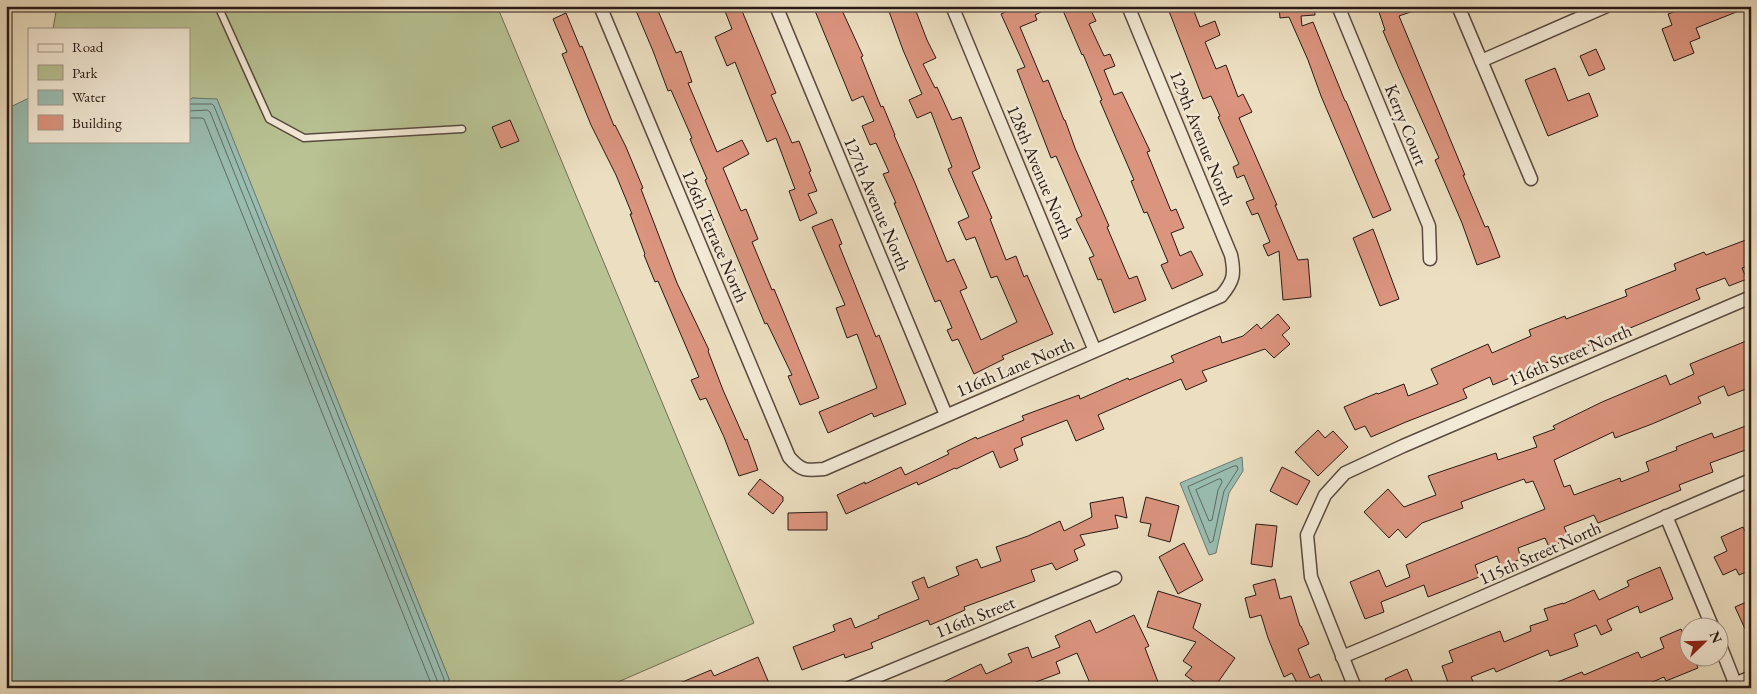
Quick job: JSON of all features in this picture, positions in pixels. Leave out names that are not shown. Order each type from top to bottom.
[{"type":"street","name":"126th Terrace North","points":[[600,6],[789,457],[797,466],[808,471]]},
{"type":"street","name":"127th Avenue North","points":[[776,6],[946,415]]},
{"type":"street","name":"128th Avenue North","points":[[952,6],[1095,351]]},
{"type":"street","name":"129th Avenue North","points":[[1128,6],[1231,255],[1234,271],[1230,285]]},
{"type":"street","name":"Kerry Court","points":[[1338,6],[1429,226],[1430,259]]},
{"type":"street","points":[[1458,6],[1532,178]]},
{"type":"street","points":[[1481,61],[1607,6]]},
{"type":"street","name":"116th Lane North","points":[[808,471],[824,469],[1221,296],[1230,285]]},
{"type":"street","name":"116th Street North","points":[[1342,657],[1311,577],[1307,534],[1325,495],[1345,473],[1403,446],[1751,297]]},
{"type":"street","name":"115th Street North","points":[[1342,657],[1751,480]]},
{"type":"street","points":[[1666,516],[1708,616]]},
{"type":"street","name":"116th Street","points":[[849,688],[1115,578]]},
{"type":"street","points":[[1342,657],[1355,688]]},
{"type":"street","points":[[1730,666],[1739,686]]},
{"type":"lane","points":[[218,6],[269,119],[304,138],[462,128]]},
{"type":"green space","points":[[57,6],[497,6],[754,623],[604,688],[448,688],[449,679],[217,100],[192,98],[190,100],[190,28],[53,28]]},
{"type":"water","points":[[28,98],[28,142],[190,142],[190,100],[192,98],[217,99],[449,679],[448,688],[6,688],[6,109]]},
{"type":"water","points":[[1242,457],[1243,471],[1229,493],[1216,553],[1209,555],[1180,483]]},
{"type":"building","points":[[634,6],[656,6],[676,53],[681,51],[692,82],[688,83],[717,152],[742,140],[749,154],[723,168],[741,211],[746,209],[758,239],[752,242],[772,290],[774,289],[819,398],[800,405],[788,376],[792,375],[767,323],[765,324],[705,180],[707,179],[690,139],[692,138],[671,90],[668,91]]},
{"type":"building","points":[[723,6],[740,6],[776,93],[771,95],[792,143],[799,141],[811,171],[809,172],[817,191],[808,194],[817,213],[800,221],[789,191],[795,189],[776,138],[767,142],[735,62],[727,66],[715,37],[732,29]]},
{"type":"building","points":[[813,6],[840,6],[863,56],[861,57],[881,107],[883,106],[947,262],[954,259],[967,288],[960,291],[981,340],[1017,322],[997,276],[991,278],[975,237],[966,240],[958,222],[969,217],[948,169],[952,167],[931,112],[917,118],[909,100],[922,94],[887,6],[914,6],[936,58],[923,64],[935,88],[937,87],[952,120],[961,117],[980,168],[972,172],[992,218],[990,219],[1006,260],[1016,256],[1024,277],[1027,275],[1053,334],[1002,356],[1004,359],[974,374],[958,339],[952,341],[947,330],[952,328],[940,300],[935,302],[883,174],[889,172],[876,143],[870,145],[862,126],[874,121],[863,96],[852,101]]},
{"type":"building","points":[[1019,6],[1053,6],[1035,15],[1037,20],[1020,27],[1043,82],[1048,80],[1129,279],[1137,276],[1146,300],[1114,313],[1101,279],[1098,280],[1089,258],[1094,256],[1076,219],[1082,216],[1056,156],[1051,158],[1017,70],[1025,67],[1001,14]]},
{"type":"building","points":[[1061,6],[1089,6],[1096,21],[1089,24],[1104,56],[1110,54],[1115,66],[1104,70],[1114,95],[1122,92],[1150,151],[1147,152],[1171,211],[1176,209],[1184,228],[1171,233],[1180,256],[1191,251],[1203,275],[1172,289],[1161,265],[1168,262],[1147,212],[1144,213],[1131,181],[1134,180],[1100,101],[1102,100]]},
{"type":"building","points":[[1167,6],[1192,6],[1200,27],[1215,21],[1220,35],[1205,42],[1216,69],[1226,65],[1238,97],[1243,94],[1252,112],[1239,118],[1277,205],[1275,205],[1298,260],[1308,259],[1311,297],[1283,300],[1279,251],[1268,256],[1263,245],[1270,242],[1258,213],[1252,215],[1246,202],[1254,199],[1244,175],[1237,178],[1233,167],[1239,164],[1218,117],[1220,116],[1211,96],[1203,99]]},
{"type":"building","points":[[1279,6],[1314,6],[1315,15],[1301,16],[1302,26],[1313,22],[1391,210],[1373,218],[1289,17],[1280,18]]},
{"type":"building","points":[[1377,6],[1421,6],[1422,8],[1399,16],[1465,175],[1463,175],[1485,227],[1488,226],[1500,257],[1477,265],[1462,223],[1435,160],[1439,158],[1383,31],[1385,30]]},
{"type":"building","points":[[1689,6],[1749,7],[1696,28],[1700,38],[1690,42],[1694,53],[1674,61],[1662,29],[1672,25],[1668,14]]},
{"type":"building","points":[[566,13],[580,47],[582,46],[614,126],[626,147],[643,188],[641,189],[677,283],[709,350],[723,390],[745,440],[747,439],[758,470],[739,476],[706,398],[700,400],[691,380],[699,377],[658,281],[655,282],[630,214],[632,214],[616,175],[591,125],[562,54],[567,52],[553,19]]},
{"type":"building","points":[[1596,49],[1605,69],[1589,76],[1580,56]]},
{"type":"building","points":[[1555,68],[1568,101],[1589,93],[1598,116],[1548,136],[1525,80]]},
{"type":"building","points":[[510,120],[519,141],[501,148],[492,127]]},
{"type":"building","points":[[832,219],[842,244],[839,245],[876,337],[879,335],[906,404],[874,417],[872,413],[828,433],[819,412],[877,388],[857,334],[847,338],[836,308],[845,305],[812,227]]},
{"type":"building","points":[[1373,229],[1399,299],[1380,306],[1353,238]]},
{"type":"building","points":[[1751,238],[1751,265],[1742,268],[1747,279],[1729,286],[1725,278],[1696,289],[1700,299],[1493,385],[1490,377],[1463,389],[1467,398],[1371,437],[1365,426],[1355,430],[1344,407],[1404,384],[1408,396],[1438,384],[1431,369],[1488,344],[1492,353],[1531,336],[1529,330],[1565,316],[1566,319],[1627,296],[1625,290],[1676,270],[1674,264],[1704,252],[1706,255]]},
{"type":"building","points":[[1278,314],[1290,328],[1282,335],[1290,344],[1274,358],[1265,349],[1202,371],[1207,381],[1186,390],[1181,379],[1098,415],[1104,429],[1076,441],[1067,420],[1021,438],[1023,445],[1014,449],[1018,460],[1000,468],[993,451],[956,469],[918,485],[917,482],[846,514],[837,495],[901,467],[905,475],[949,454],[947,451],[976,437],[977,439],[1024,420],[1022,416],[1079,395],[1080,399],[1128,378],[1129,380],[1174,362],[1171,356],[1220,336],[1222,343],[1243,336],[1257,324],[1261,329]]},
{"type":"building","points":[[1751,339],[1751,387],[1728,396],[1724,386],[1698,397],[1701,403],[1615,438],[1613,432],[1554,460],[1564,487],[1570,485],[1574,495],[1620,478],[1621,482],[1649,471],[1646,462],[1677,450],[1676,447],[1712,433],[1714,438],[1751,424],[1751,448],[1710,463],[1713,472],[1679,485],[1681,490],[1598,523],[1594,515],[1564,527],[1569,539],[1549,547],[1545,538],[1518,548],[1521,559],[1501,567],[1497,556],[1475,565],[1479,577],[1428,597],[1424,585],[1381,602],[1384,612],[1365,619],[1350,582],[1379,570],[1386,587],[1410,577],[1406,565],[1545,509],[1533,481],[1526,483],[1524,479],[1461,502],[1463,508],[1422,523],[1406,538],[1398,529],[1389,538],[1364,512],[1388,489],[1404,507],[1436,495],[1428,476],[1496,453],[1498,460],[1537,447],[1533,437],[1555,429],[1553,426],[1602,402],[1666,375],[1670,385],[1694,374],[1690,364]]},
{"type":"building","points":[[1318,430],[1325,438],[1333,431],[1348,447],[1318,476],[1295,452]]},
{"type":"building","points":[[1282,467],[1310,481],[1297,505],[1270,491]]},
{"type":"building","points":[[760,479],[783,497],[783,501],[773,514],[748,494]]},
{"type":"building","points":[[1123,497],[1127,518],[1115,515],[1118,528],[1080,535],[1085,545],[1074,550],[1078,560],[1056,570],[1052,563],[1031,570],[1035,581],[964,607],[965,610],[930,625],[928,620],[871,643],[873,648],[845,658],[844,654],[802,670],[793,647],[835,631],[833,625],[851,618],[855,628],[919,599],[912,582],[924,577],[928,588],[959,575],[956,567],[977,559],[981,568],[1001,561],[996,547],[1028,536],[1060,521],[1064,531],[1092,517],[1090,503]]},
{"type":"building","points":[[1146,497],[1179,506],[1170,542],[1148,536],[1151,524],[1140,522]]},
{"type":"building","points":[[827,512],[827,530],[788,530],[788,513]]},
{"type":"building","points":[[1256,524],[1277,526],[1272,567],[1251,564]]},
{"type":"building","points":[[1743,527],[1751,543],[1751,570],[1739,575],[1736,569],[1723,575],[1714,557],[1727,551],[1721,537]]},
{"type":"building","points":[[1184,543],[1203,580],[1178,594],[1159,557]]},
{"type":"building","points":[[1660,567],[1673,599],[1640,613],[1638,606],[1607,620],[1612,630],[1601,635],[1596,625],[1574,634],[1578,646],[1550,656],[1548,650],[1496,672],[1494,668],[1471,677],[1476,688],[1450,688],[1442,666],[1453,662],[1449,651],[1500,631],[1504,642],[1531,631],[1530,626],[1548,620],[1544,609],[1563,604],[1594,590],[1599,600],[1629,586],[1627,581]]},
{"type":"building","points":[[1275,579],[1280,599],[1291,596],[1300,626],[1309,644],[1298,649],[1310,678],[1319,674],[1325,688],[1287,688],[1297,683],[1292,673],[1284,677],[1261,615],[1250,618],[1245,598],[1256,595],[1253,585]]},
{"type":"building","points":[[1158,591],[1201,604],[1193,628],[1235,658],[1214,688],[1203,688],[1185,675],[1192,667],[1183,661],[1196,642],[1147,627]]},
{"type":"building","points":[[1751,600],[1751,642],[1735,607]]},
{"type":"building","points":[[1134,615],[1149,646],[1145,648],[1158,682],[1144,688],[1092,688],[1077,653],[1056,662],[1060,673],[1020,688],[931,688],[981,664],[986,674],[1012,662],[1008,654],[1028,647],[1032,658],[1060,647],[1055,636],[1090,620],[1096,633]]},
{"type":"building","points":[[1680,629],[1680,666],[1697,666],[1698,668],[1666,681],[1664,677],[1639,688],[1543,688],[1582,672],[1584,675],[1638,652],[1641,658],[1664,648],[1660,638]]},
{"type":"building","points":[[758,657],[771,688],[668,688],[711,670],[714,676]]},
{"type":"building","points":[[1407,669],[1415,688],[1389,688],[1385,679]]}]
